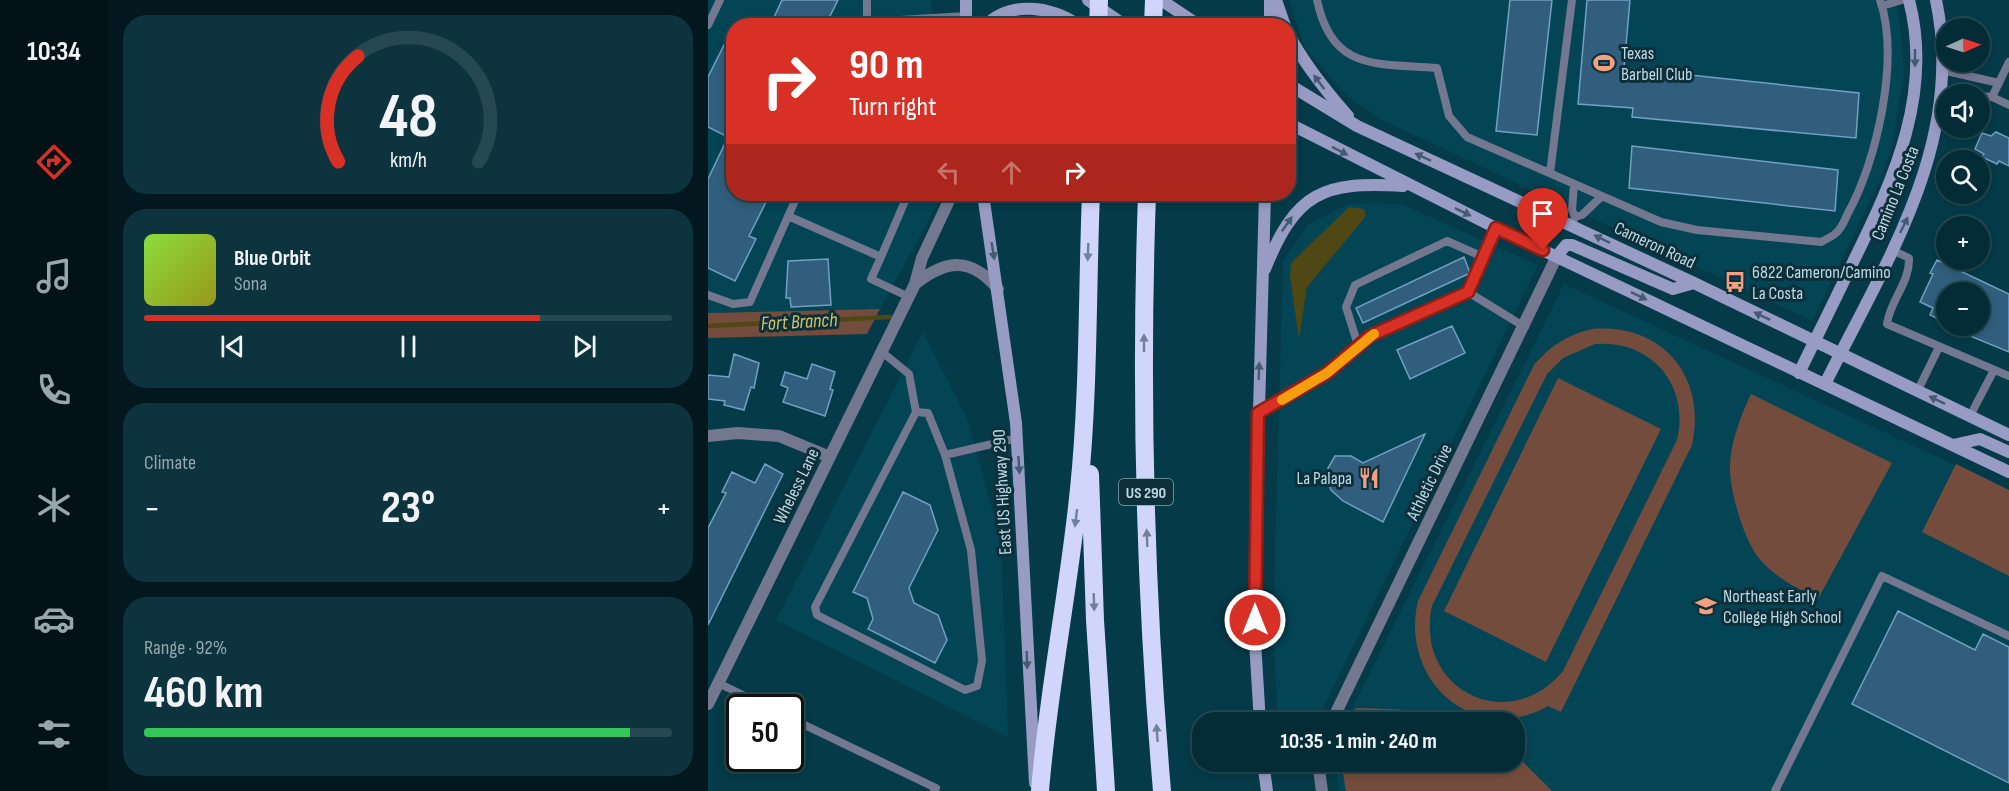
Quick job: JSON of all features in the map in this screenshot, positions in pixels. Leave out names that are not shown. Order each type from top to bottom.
[{"type":"highway","points":[[1098,18],[1099,0]]},
{"type":"highway","points":[[1153,18],[1154,0]]},
{"type":"highway","points":[[1091,201],[1086,418],[1095,620],[1106,791]]},
{"type":"highway","name":"US 290","points":[[1148,201],[1145,270],[1145,483],[1162,791]]},
{"type":"highway","points":[[1038,791],[1078,503],[1086,418]]},
{"type":"main road","points":[[966,0],[966,18]]},
{"type":"main road","points":[[1089,0],[1115,18]]},
{"type":"main road","points":[[1161,0],[1188,18]]},
{"type":"main road","points":[[1270,0],[1270,18]]},
{"type":"main road","points":[[1276,0],[1282,18]]},
{"type":"main road","name":"Camino La Costa","points":[[1799,373],[1889,188],[1901,155],[1915,87],[1915,40],[1909,0]]},
{"type":"main road","name":"Camino La Costa","points":[[1936,0],[1938,18]]},
{"type":"main road","points":[[996,18],[1006,10],[1036,4],[1050,8],[1067,18]]},
{"type":"main road","points":[[1296,48],[1321,85],[1357,126]]},
{"type":"main road","name":"Cameron Road","points":[[1296,89],[1357,126],[1573,221],[1694,283],[2009,435]]},
{"type":"main road","points":[[1296,127],[1496,228],[2009,472]]},
{"type":"main road","name":"Camino La Costa","points":[[1825,384],[1892,250],[1923,181],[1936,132]]},
{"type":"main road","points":[[1262,277],[1277,239],[1306,201],[1326,190],[1350,185],[1411,186]]},
{"type":"main road","name":"East US Highway 290","points":[[984,201],[1018,438],[1029,718],[1038,791]]},
{"type":"main road","points":[[1262,201],[1265,209]]},
{"type":"main road","points":[[1259,712],[1255,641],[1258,413],[1265,201]]},
{"type":"main road","points":[[1557,256],[1566,245],[1572,245],[1673,289],[1694,283]]},
{"type":"main road","points":[[1953,445],[1980,439],[2009,452]]},
{"type":"main road","points":[[1264,772],[1267,791]]},
{"type":"street","name":"Wheless Lane","points":[[708,704],[909,297],[922,258],[949,201]]},
{"type":"street","name":"Athletic Drive","points":[[1336,712],[1525,327],[1557,256]]},
{"type":"street","points":[[915,284],[940,268],[966,265],[986,275],[998,289]]},
{"type":"street","points":[[708,436],[738,433],[779,436],[830,457]]},
{"type":"street","points":[[1319,772],[1322,791]]},
{"type":"lane","points":[[708,25],[720,0]]},
{"type":"lane","points":[[867,0],[868,18]]},
{"type":"lane","points":[[1317,0],[1322,24],[1339,48],[1359,61],[1437,68],[1449,116],[1467,137],[1661,222],[1696,230],[1821,242],[1838,232],[1862,188],[1885,99],[1886,51],[1881,3],[1902,0]]},
{"type":"lane","points":[[1550,173],[1572,0]]},
{"type":"lane","points":[[2009,62],[1992,97],[2009,105]]},
{"type":"lane","points":[[1954,72],[1999,83]]},
{"type":"lane","points":[[1574,184],[1573,221],[1602,196]]},
{"type":"lane","points":[[708,295],[734,304],[750,302],[795,201]]},
{"type":"lane","points":[[906,201],[872,279],[909,297]]},
{"type":"lane","points":[[788,216],[881,257]]},
{"type":"lane","points":[[1258,413],[1327,373],[1370,336],[1468,292],[1496,228]]},
{"type":"lane","points":[[1358,345],[1346,307],[1355,285],[1447,242],[1483,257]]},
{"type":"lane","points":[[1892,250],[1909,258],[1910,272],[1888,312],[1887,324],[2009,376]]},
{"type":"lane","points":[[1468,292],[1525,327]]},
{"type":"lane","points":[[1918,390],[1939,347]]},
{"type":"lane","points":[[882,352],[909,374],[916,412],[814,607],[817,615],[965,690],[977,686],[982,661],[971,550],[945,455],[928,413],[916,412]]},
{"type":"lane","points":[[1970,416],[1994,370]]},
{"type":"lane","points":[[945,455],[1018,438]]},
{"type":"lane","points":[[1775,791],[1882,576],[2009,636]]},
{"type":"lane","points":[[718,683],[741,694]]},
{"type":"lane","points":[[804,725],[936,788],[934,791]]},
{"type":"shaded area","points":[[708,0],[931,0],[932,18],[726,18],[726,201],[939,201],[880,309],[708,313]]},
{"type":"shaded area","points":[[1289,0],[1894,0],[1899,15],[1904,73],[1892,146],[1880,180],[1812,321],[1382,120],[1348,97],[1305,48]]},
{"type":"shaded area","points":[[1349,203],[1401,204],[1538,265],[1321,712],[1277,712],[1273,625],[1283,261],[1308,225]]},
{"type":"shaded area","points":[[1349,207],[1364,209],[1366,216],[1307,287],[1299,339],[1290,277],[1291,263]]},
{"type":"shaded area","name":"Northeast Early College High School","points":[[1564,284],[2009,490],[2009,791],[1339,791],[1336,772],[1525,772],[1525,712],[1350,712]]},
{"type":"shaded area","points":[[880,309],[867,334],[708,338],[708,313]]},
{"type":"shaded area","points":[[1592,329],[1617,329],[1639,335],[1658,345],[1674,359],[1685,376],[1693,397],[1695,420],[1692,445],[1561,712],[1548,706],[1525,715],[1525,712],[1469,712],[1448,699],[1431,680],[1420,657],[1415,630],[1418,601],[1534,365],[1546,352],[1575,334]],"holes":[[[1595,344],[1615,344],[1633,349],[1649,358],[1672,384],[1678,401],[1680,420],[1677,440],[1563,671],[1541,691],[1517,700],[1493,701],[1470,694],[1451,680],[1437,660],[1430,635],[1432,606],[1547,374],[1563,358]]]},
{"type":"shaded area","points":[[923,332],[967,418],[1001,542],[1008,737],[776,620]]},
{"type":"shaded area","points":[[1558,378],[1661,429],[1546,662],[1444,611]]},
{"type":"shaded area","points":[[1751,394],[1892,463],[1818,599],[1784,580],[1761,561],[1750,544],[1741,522],[1734,498],[1730,465],[1734,437]]},
{"type":"shaded area","points":[[1956,464],[2009,490],[2009,576],[1922,532]]},
{"type":"shaded area","points":[[1356,708],[1421,712],[1354,712]]},
{"type":"shaded area","points":[[1525,764],[1552,791],[1346,791],[1343,772],[1525,772]]},
{"type":"building","points":[[782,0],[838,0],[829,18],[774,18]]},
{"type":"building","points":[[1510,0],[1552,0],[1537,135],[1496,131]]},
{"type":"building","points":[[1587,0],[1630,0],[1624,68],[1859,93],[1856,138],[1632,117],[1633,108],[1578,104]]},
{"type":"building","points":[[726,41],[726,136],[708,127],[708,77]]},
{"type":"building","points":[[1996,132],[2009,138],[2009,166],[1999,161],[1997,164],[1990,161],[1990,150],[1975,149],[1980,138],[1991,136]]},
{"type":"building","points":[[726,141],[726,201],[766,201],[749,236],[756,239],[735,281],[708,268],[708,179]]},
{"type":"building","points":[[1632,146],[1838,170],[1835,211],[1629,188]]},
{"type":"building","points":[[1464,257],[1470,273],[1363,323],[1356,308]]},
{"type":"building","points":[[828,259],[831,305],[791,307],[790,298],[786,298],[788,261]]},
{"type":"building","points":[[1936,262],[1936,270],[1958,270],[1984,282],[1936,282],[1936,318],[1930,315],[1933,308],[1920,302],[1933,274],[1930,273]]},
{"type":"building","points":[[1990,285],[2009,294],[2009,352],[1970,336],[1990,336]]},
{"type":"building","points":[[1452,326],[1465,353],[1410,379],[1397,350]]},
{"type":"building","points":[[734,354],[759,363],[754,388],[751,387],[744,410],[724,405],[725,401],[708,399],[708,375],[729,377]]},
{"type":"building","points":[[812,364],[835,372],[830,389],[833,390],[825,416],[783,402],[788,388],[781,385],[785,372],[807,379]]},
{"type":"building","points":[[1425,434],[1383,522],[1343,501],[1331,490],[1327,480],[1328,468],[1335,456],[1351,456],[1363,463]]},
{"type":"building","points":[[765,464],[783,474],[708,625],[708,528],[726,493],[722,492],[732,472],[755,483]]},
{"type":"building","points":[[903,492],[930,505],[938,530],[909,588],[914,603],[938,615],[947,640],[935,663],[868,629],[873,619],[867,598],[853,592]]},
{"type":"building","points":[[1898,611],[1975,650],[1983,634],[2009,647],[2009,783],[1852,704]]},
{"type":"waterway","name":"Fort Branch","points":[[708,326],[890,317]]},
{"type":"slow traffic","points":[[1282,400],[1327,373],[1374,334]]},
{"type":"place","name":"Texas Barbell Club","points":[[1604,63]]},
{"type":"place","name":"6822 Cameron/Camino La Costa","points":[[1735,282]]},
{"type":"place","name":"La Palapa","points":[[1369,478]]},
{"type":"place","name":"Northeast Early College High School","points":[[1706,606]]},
{"type":"route","points":[[1255,620],[1258,413],[1327,373],[1370,336],[1468,292],[1496,228],[1543,250]]}]
